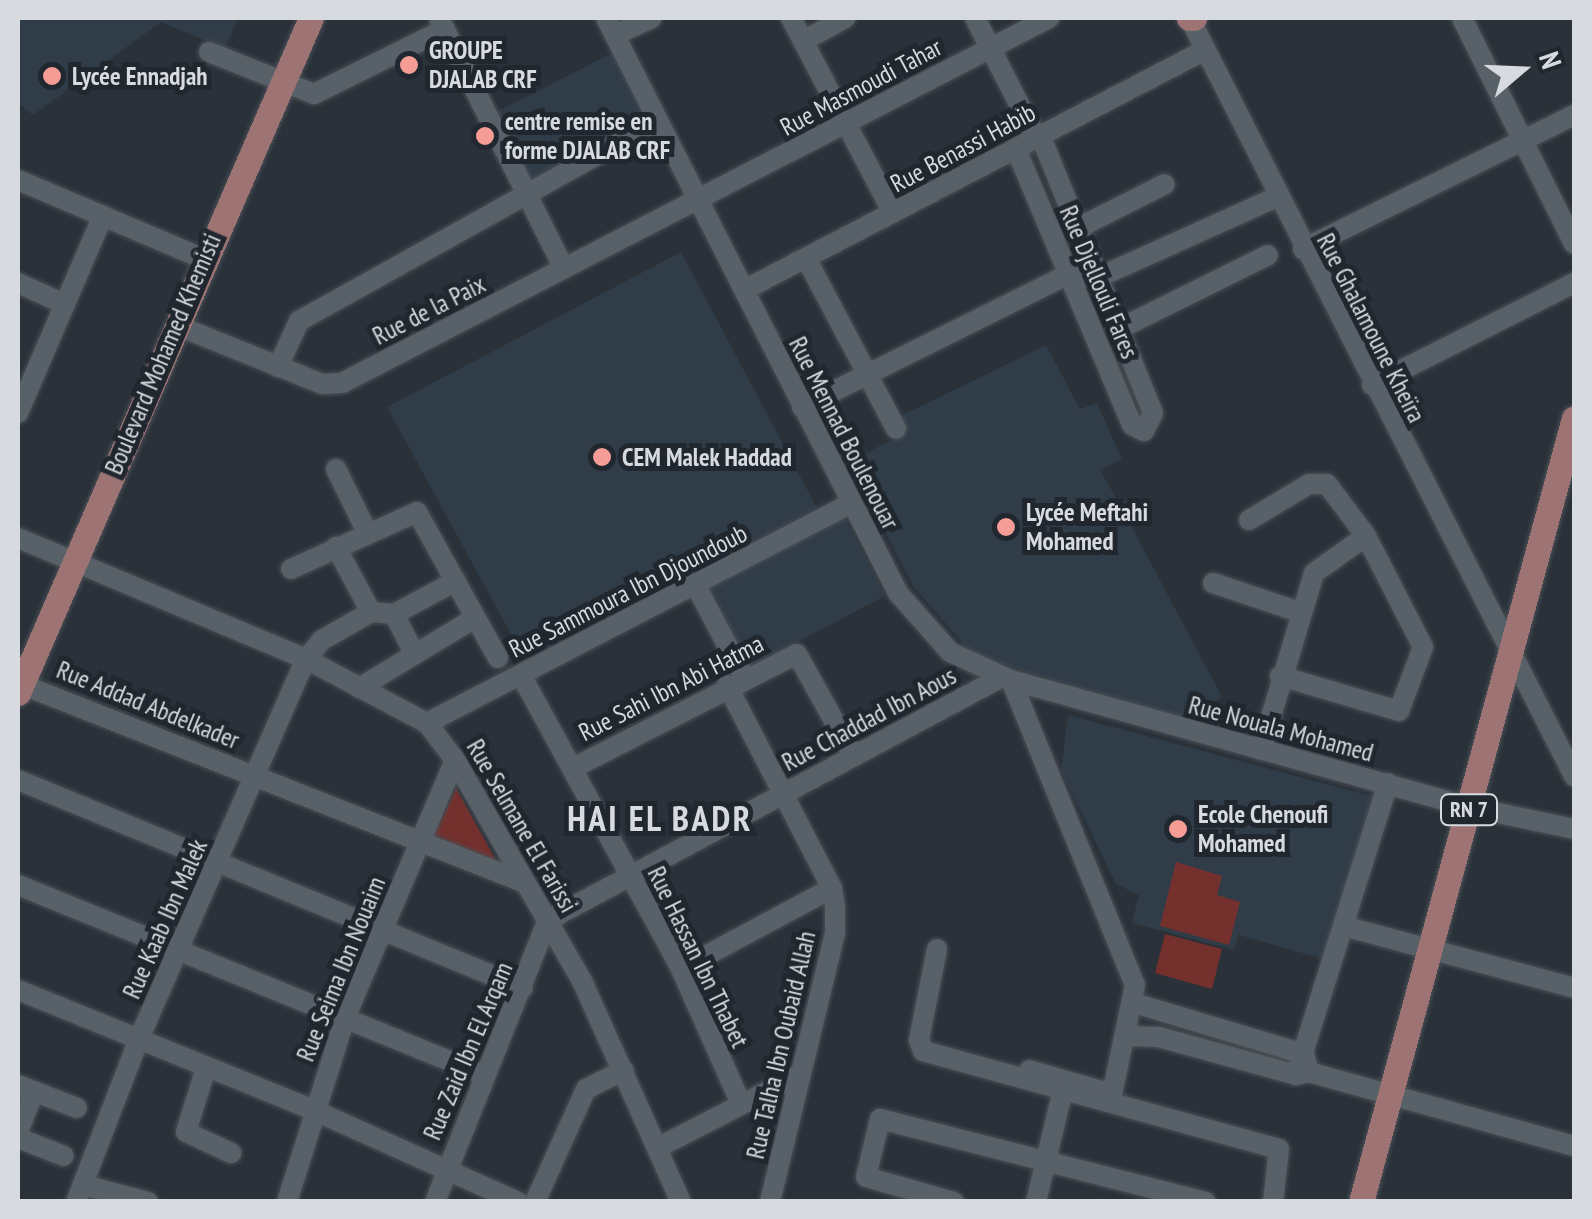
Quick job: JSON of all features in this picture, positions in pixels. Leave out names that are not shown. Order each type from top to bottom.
[{"type":"main road","name":"Boulevard Mohamed Khemisti","points":[[19,685],[204,259],[285,88],[312,18]]},
{"type":"main road","name":"RN 7","points":[[1360,1202],[1574,418]]},
{"type":"street","points":[[610,26],[651,18]]},
{"type":"street","points":[[791,18],[893,213]]},
{"type":"street","points":[[805,40],[844,18]]},
{"type":"street","points":[[975,18],[1038,136],[1119,329],[1268,255]]},
{"type":"street","name":"Rue Masmoudi Tahar","points":[[696,198],[1049,18]]},
{"type":"street","name":"Rue Ghalamoune Kheïra","points":[[1191,18],[1303,249],[1574,776]]},
{"type":"street","points":[[1462,18],[1574,244]]},
{"type":"street","points":[[208,52],[285,88],[319,93],[442,23],[564,268]]},
{"type":"street","name":"Rue Mennad Boulenouar","points":[[610,26],[851,503],[918,620],[977,668]]},
{"type":"street","name":"Rue Benassi Habib","points":[[744,290],[1205,50]]},
{"type":"street","points":[[1303,249],[1574,115]]},
{"type":"street","points":[[278,367],[300,322],[528,198],[657,122]]},
{"type":"street","name":"Rue Djellouli Fares","points":[[1016,149],[1067,276],[1140,432],[1152,426],[1153,413],[1119,329]]},
{"type":"street","points":[[18,180],[204,259]]},
{"type":"street","points":[[1078,228],[1165,184]]},
{"type":"street","points":[[802,407],[1067,276],[1097,278],[1277,197]]},
{"type":"street","name":"Rue de la Paix","points":[[176,325],[322,384],[342,382],[696,198]]},
{"type":"street","points":[[18,412],[104,216]]},
{"type":"street","points":[[806,258],[896,428]]},
{"type":"street","points":[[1372,385],[1574,283]]},
{"type":"street","points":[[18,284],[64,304]]},
{"type":"street","points":[[336,470],[367,532]]},
{"type":"street","points":[[1248,520],[1320,483],[1332,488],[1366,536],[1423,647],[1402,708],[1280,676]]},
{"type":"street","name":"Rue Sammoura Ibn Djoundoub","points":[[427,724],[851,503]]},
{"type":"street","points":[[292,569],[417,512],[498,658]]},
{"type":"street","points":[[1261,750],[1299,612],[1318,568],[1366,536]]},
{"type":"street","name":"Rue Selmane El Farissi","points":[[18,538],[306,659],[427,724],[455,760],[548,920],[624,1070],[681,1202]]},
{"type":"street","points":[[336,547],[370,612]]},
{"type":"street","points":[[306,659],[322,640],[370,612],[394,614],[456,581]]},
{"type":"street","name":"Rue Talha Ibn Oubaid Allah","points":[[695,584],[782,793],[832,888],[834,933],[770,1202]]},
{"type":"street","points":[[1213,584],[1299,612]]},
{"type":"street","points":[[394,614],[413,651]]},
{"type":"street","points":[[359,688],[413,651],[475,618]]},
{"type":"street","name":"Rue Sahi Ibn Abi Hatma","points":[[573,768],[793,654],[802,658],[854,756]]},
{"type":"street","name":"Rue Kaab Ibn Malek","points":[[79,1193],[138,1041],[306,659]]},
{"type":"street","name":"Rue Nouala Mohamed","points":[[977,668],[1470,807],[1574,829]]},
{"type":"street","name":"Rue Hassan Ibn Thabet","points":[[521,674],[680,969],[741,1104]]},
{"type":"street","points":[[1006,679],[1129,962],[1141,1005],[1158,1037]]},
{"type":"street","name":"Rue Chaddad Ibn Aous","points":[[548,920],[782,793],[1006,679]]},
{"type":"street","name":"Rue Addad Abdelkader","points":[[19,685],[523,882]]},
{"type":"street","name":"Rue Seima Ibn Nouaim","points":[[287,1202],[312,1108],[345,1018],[455,760]]},
{"type":"street","points":[[18,780],[523,988]]},
{"type":"street","points":[[1303,1067],[1388,783]]},
{"type":"street","points":[[18,886],[484,1076]]},
{"type":"street","points":[[680,969],[832,888]]},
{"type":"street","name":"Rue Zaid Ibn El Arqam","points":[[435,1202],[548,920]]},
{"type":"street","points":[[1347,927],[1574,988]]},
{"type":"street","points":[[937,949],[919,1040],[923,1051],[1062,1094],[1278,1149],[1273,1202]]},
{"type":"street","points":[[18,990],[312,1108],[518,1202]]},
{"type":"street","points":[[1029,1070],[1112,1094],[1141,1005]]},
{"type":"street","points":[[1141,1005],[1303,1067],[1574,1146]]},
{"type":"street","points":[[1128,1036],[1158,1037],[1303,1067]]},
{"type":"street","points":[[206,1068],[186,1132],[231,1153]]},
{"type":"street","points":[[535,1202],[586,1089],[624,1070]]},
{"type":"street","points":[[659,1147],[799,1075]]},
{"type":"street","points":[[64,1156],[18,1135],[26,1088],[77,1108]]},
{"type":"street","points":[[1036,1202],[1062,1094]]},
{"type":"street","points":[[954,1202],[866,1176],[880,1119],[1206,1202]]},
{"type":"street","points":[[79,1193],[148,1202]]},
{"type":"shaded area","name":"Lycée Ennadjah","points":[[18,18],[238,18],[225,49],[161,22],[33,115],[18,103]]},
{"type":"shaded area","points":[[616,51],[649,117],[529,180],[494,113]]},
{"type":"shaded area","name":"CEM Malek Haddad","points":[[681,252],[817,508],[524,658],[387,407]]},
{"type":"shaded area","name":"Lycée Meftahi Mohamed","points":[[1046,345],[1080,409],[1097,403],[1122,459],[1100,470],[1119,503],[1130,501],[1127,518],[1222,697],[1186,720],[974,656],[913,586],[849,462],[907,432],[899,417]]},
{"type":"shaded area","points":[[845,518],[885,596],[750,667],[708,585]]},
{"type":"shaded area","name":"Ecole Chenoufi Mohamed","points":[[1068,715],[1379,798],[1334,962],[1239,935],[1234,950],[1132,923],[1139,895],[1116,884],[1061,770]]},
{"type":"shaded area","points":[[456,788],[498,864],[433,838]]},
{"type":"shaded area","points":[[1176,862],[1222,876],[1217,895],[1240,902],[1229,945],[1160,926]]},
{"type":"shaded area","points":[[1165,934],[1222,949],[1212,989],[1155,973]]},
{"type":"place","name":"GROUPE DJALAB CRF","points":[[409,65]]},
{"type":"place","name":"Lycée Ennadjah","points":[[52,76]]},
{"type":"place","name":"centre remise en forme DJALAB CRF","points":[[485,136]]},
{"type":"place","name":"CEM Malek Haddad","points":[[602,457]]},
{"type":"place","name":"Lycée Meftahi Mohamed","points":[[1006,527]]},
{"type":"place","name":"Ecole Chenoufi Mohamed","points":[[1178,829]]},
{"type":"district","name":"HAI EL BADR","points":[[660,818]]}]
